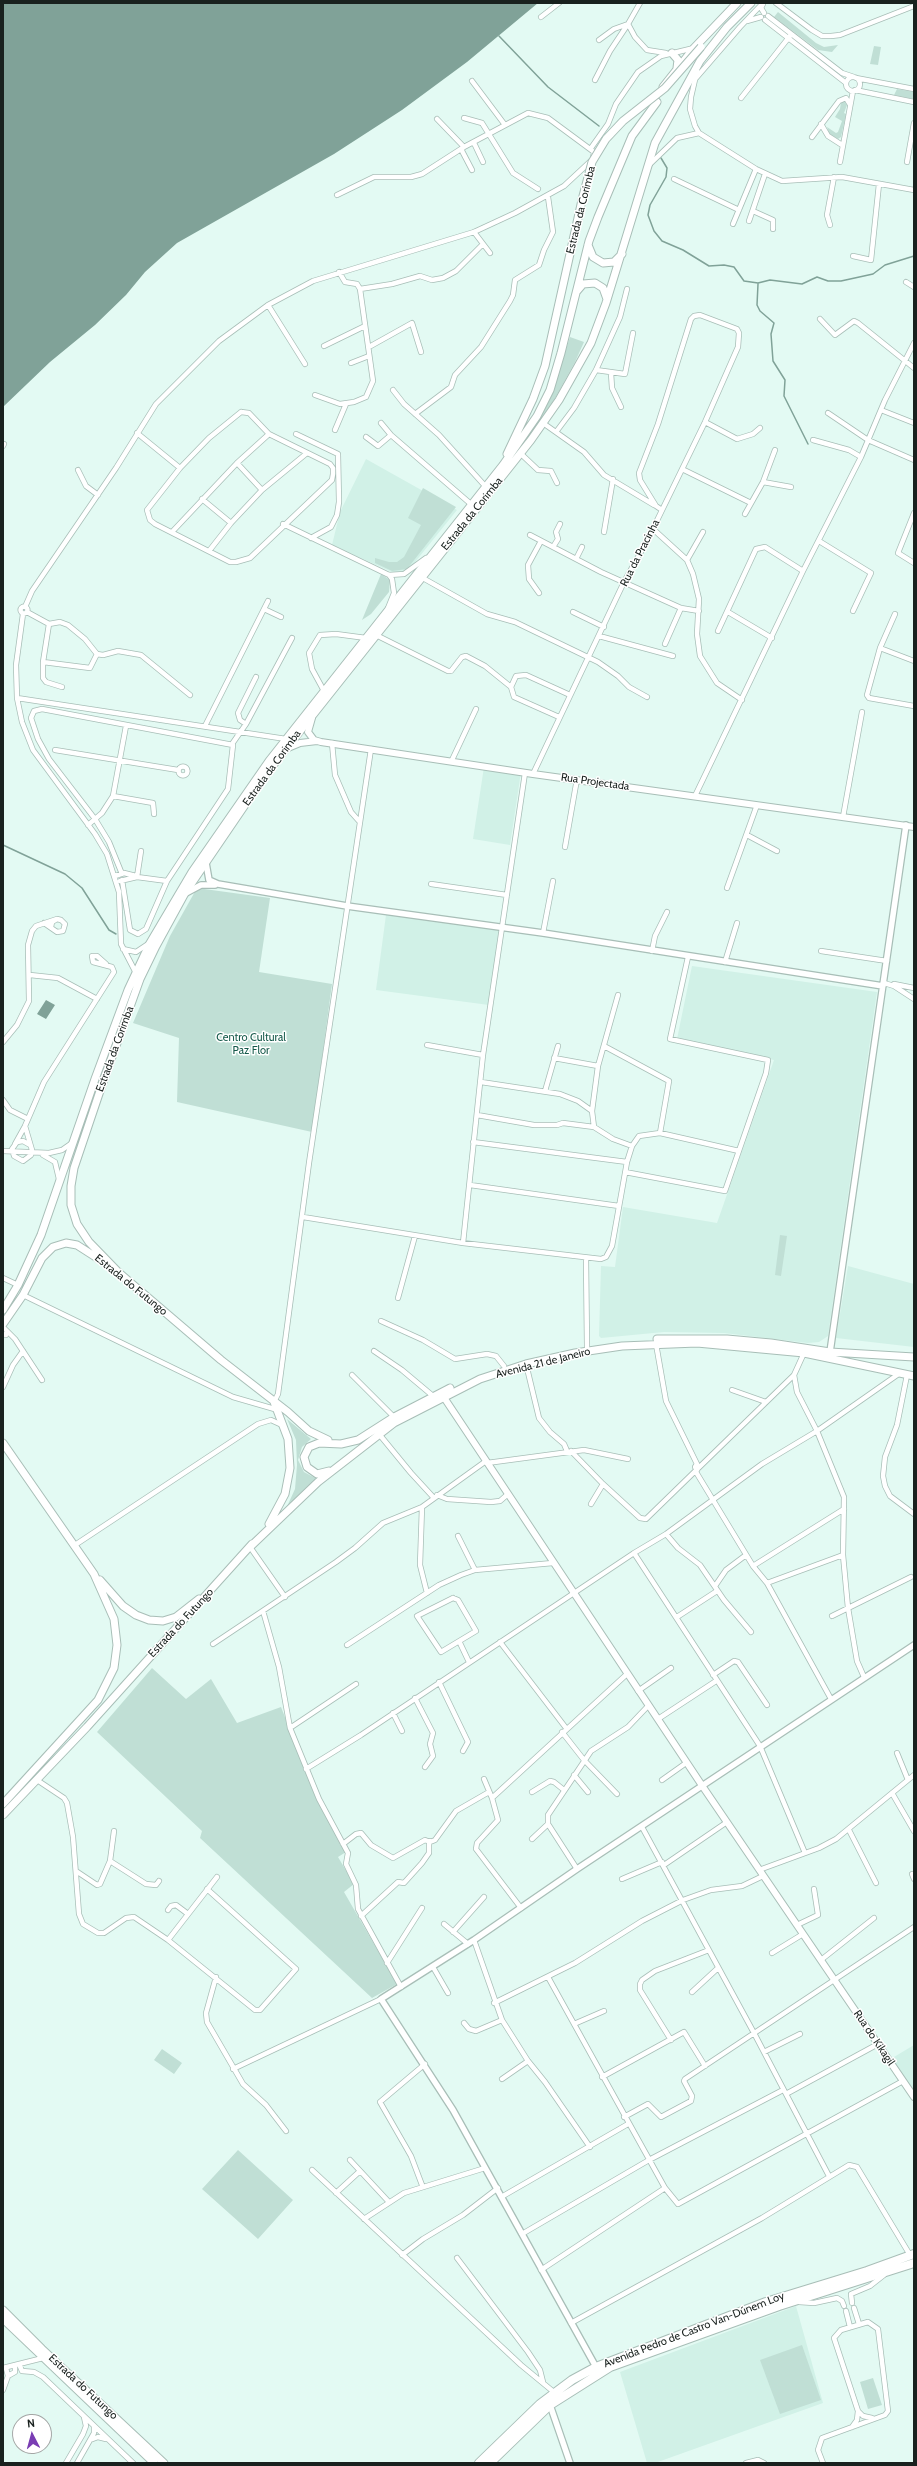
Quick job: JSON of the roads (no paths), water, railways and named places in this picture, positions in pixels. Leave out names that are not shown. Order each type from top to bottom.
[{"type":"highway","name":"Avenida Pedro de Castro Van-Dúnem Loy","points":[[490,2463],[550,2405],[582,2383],[616,2364],[794,2301],[889,2271],[913,2257]]},
{"type":"highway","name":"Avenida Pedro de Castro Van-Dúnem Loy","points":[[480,2463],[524,2418],[554,2393],[596,2367],[766,2302],[913,2257]]},
{"type":"main road","name":"Estrada da Corimba","points":[[503,465],[516,430],[533,399],[545,366],[582,200],[592,162],[606,139],[623,121],[666,88],[697,48],[737,3]]},
{"type":"main road","name":"Estrada da Corimba","points":[[663,87],[676,69],[742,3]]},
{"type":"main road","points":[[606,304],[655,143],[671,111],[700,62],[727,27],[751,3]]},
{"type":"main road","points":[[672,53],[678,60],[676,69]]},
{"type":"main road","name":"Estrada da Corimba","points":[[59,1182],[136,973],[150,942],[202,856],[286,739],[486,487],[537,416],[550,390],[561,353],[589,241],[632,136],[657,102]]},
{"type":"main road","points":[[589,241],[591,255],[602,263],[614,262],[623,251]]},
{"type":"main road","points":[[575,295],[584,284],[597,284],[605,290],[606,304]]},
{"type":"main road","name":"Estrada da Corimba","points":[[122,1275],[89,1242],[77,1224],[71,1205],[72,1179],[103,1082],[140,979],[186,893],[284,751],[543,423],[573,377],[590,343],[606,304]]},
{"type":"main road","points":[[314,713],[308,732],[314,740],[321,742]]},
{"type":"main road","name":"Rua Projectada","points":[[284,751],[300,743],[332,743],[452,760],[525,773],[577,779],[914,827]]},
{"type":"main road","points":[[3,1310],[18,1285],[41,1236],[59,1182]]},
{"type":"main road","name":"Estrada do Futungo","points":[[3,1324],[23,1295],[42,1258],[49,1250],[60,1244],[71,1243],[81,1246],[122,1275],[221,1360],[318,1437],[330,1441],[350,1442]]},
{"type":"main road","name":"Avenida 21 de Janeiro","points":[[350,1442],[367,1435],[433,1396],[504,1366],[588,1347],[634,1340],[691,1338],[771,1342],[830,1352],[914,1358]]},
{"type":"main road","name":"Avenida 21 de Janeiro","points":[[250,1547],[318,1482],[379,1434],[444,1396],[480,1379],[526,1364],[575,1353],[656,1344],[728,1344],[804,1353],[909,1374]]},
{"type":"main road","points":[[844,1361],[909,1374]]},
{"type":"main road","name":"Rua do Kikagil","points":[[444,1396],[686,1763],[914,2097]]},
{"type":"main road","name":"Estrada do Futungo","points":[[3,1815],[37,1780],[250,1547],[273,1519],[286,1494],[290,1453],[284,1427],[274,1402]]},
{"type":"main road","points":[[350,1442],[313,1444],[306,1450],[304,1461],[309,1470],[322,1474],[353,1453]]},
{"type":"main road","points":[[3,1443],[94,1574],[119,1602],[132,1613],[145,1619],[158,1621],[170,1620],[182,1613],[224,1575]]},
{"type":"main road","points":[[3,1804],[88,1713],[98,1700],[110,1678],[116,1657],[117,1632],[109,1606],[94,1574]]},
{"type":"main road","name":"Estrada do Futungo","points":[[3,2310],[42,2349],[164,2463]]},
{"type":"main road","name":"Estrada do Futungo","points":[[3,2319],[154,2463]]},
{"type":"street","points":[[541,17],[559,3]]},
{"type":"street","points":[[595,80],[610,51],[640,3]]},
{"type":"street","points":[[763,3],[761,8],[764,16],[842,73],[914,89]]},
{"type":"street","points":[[671,111],[740,27],[763,3]]},
{"type":"street","points":[[776,3],[822,36],[840,35],[914,6]]},
{"type":"street","points":[[740,27],[751,18],[764,16]]},
{"type":"street","points":[[599,40],[614,28],[628,24]]},
{"type":"street","points":[[628,24],[635,37],[648,50],[656,53],[672,53]]},
{"type":"street","points":[[790,36],[854,91],[914,102]]},
{"type":"street","points":[[741,98],[790,36]]},
{"type":"street","points":[[591,148],[608,124],[616,104],[638,72],[651,61],[672,53],[697,48]]},
{"type":"street","points":[[700,62],[694,82],[690,109],[695,126],[700,133],[756,169],[782,181],[834,177],[914,190]]},
{"type":"street","points":[[812,137],[839,100],[850,78],[855,77]]},
{"type":"street","points":[[840,162],[850,104],[854,91],[860,83],[855,77]]},
{"type":"street","points":[[472,81],[505,125]]},
{"type":"street","points":[[839,100],[846,98],[850,104]]},
{"type":"street","points":[[136,973],[123,949],[122,915],[117,882],[107,854],[88,824],[33,750],[22,722],[17,698],[16,664],[25,611],[32,591],[98,495],[161,397],[220,341],[268,304],[312,281],[474,232],[548,197],[573,179],[593,159],[594,152],[591,148],[555,122],[539,115],[528,114],[463,148],[422,174],[411,177],[374,177],[337,195]]},
{"type":"street","points":[[464,118],[478,120],[490,135],[512,173],[538,189]]},
{"type":"street","points":[[437,119],[463,148],[472,170]]},
{"type":"street","points":[[907,162],[914,123]]},
{"type":"street","points":[[821,124],[828,136],[842,145]]},
{"type":"street","points":[[647,168],[677,138],[700,133]]},
{"type":"street","points":[[474,143],[483,162]]},
{"type":"street","points":[[733,224],[756,169]]},
{"type":"street","points":[[749,221],[765,174]]},
{"type":"street","points":[[830,225],[827,215],[834,177]]},
{"type":"street","points":[[674,179],[739,210]]},
{"type":"street","points":[[853,256],[870,260],[879,184]]},
{"type":"street","points":[[414,414],[451,387],[454,375],[481,347],[510,301],[513,295],[515,280],[541,262],[544,250],[553,232],[548,197]]},
{"type":"street","points":[[753,211],[773,220],[773,229]]},
{"type":"street","points":[[474,232],[490,253]]},
{"type":"street","points":[[360,289],[392,284],[420,276],[432,280],[443,278],[456,271],[483,244]]},
{"type":"street","points":[[315,395],[331,402],[346,404],[362,399],[370,392],[373,381],[369,347],[364,326],[360,289],[357,284],[345,282],[339,272]]},
{"type":"street","points":[[906,282],[914,287]]},
{"type":"street","points":[[556,432],[574,408],[596,370],[620,317],[627,289]]},
{"type":"street","points":[[268,304],[305,364]]},
{"type":"street","name":"Rua da Pracinha","points":[[533,774],[588,657],[600,636],[624,582],[653,529],[705,422],[738,347],[738,331],[700,315],[694,316],[691,319],[658,424],[639,472],[640,480],[656,506]]},
{"type":"street","points":[[820,319],[835,335],[854,321],[858,322],[914,368]]},
{"type":"street","points":[[369,347],[412,323],[421,352]]},
{"type":"street","points":[[324,346],[364,326]]},
{"type":"street","points":[[596,370],[623,375],[626,372],[633,333]]},
{"type":"street","points":[[695,796],[772,638],[802,571],[819,541],[861,457],[881,410],[914,343]]},
{"type":"street","points":[[351,363],[369,356]]},
{"type":"street","points":[[611,373],[612,388],[620,407]]},
{"type":"street","points":[[393,390],[414,414],[440,435],[486,487]]},
{"type":"street","points":[[335,430],[346,404]]},
{"type":"street","points":[[881,410],[914,423]]},
{"type":"street","points":[[241,412],[249,413],[269,434],[330,464],[333,468],[332,480],[283,524],[250,558],[243,561],[230,562],[155,524],[150,520],[147,510],[180,468],[209,438],[241,412]]},
{"type":"street","points":[[828,413],[868,440],[914,460]]},
{"type":"street","points":[[705,422],[737,439],[753,434],[760,428]]},
{"type":"street","points":[[380,423],[391,435],[472,505]]},
{"type":"street","points":[[543,423],[584,452],[599,470],[662,510]]},
{"type":"street","points":[[137,433],[180,468]]},
{"type":"street","points":[[172,532],[236,463],[269,434]]},
{"type":"street","points":[[296,434],[338,454],[340,495],[337,515],[331,527],[311,538]]},
{"type":"street","points":[[366,437],[378,446],[391,435]]},
{"type":"street","points":[[813,440],[849,450],[861,457]]},
{"type":"street","points":[[745,514],[763,482],[775,450]]},
{"type":"street","points":[[209,551],[231,523],[262,490],[307,453]]},
{"type":"street","points":[[520,453],[538,470],[551,471],[557,483]]},
{"type":"street","points":[[236,463],[262,490]]},
{"type":"street","points":[[682,469],[751,503]]},
{"type":"street","points":[[78,470],[86,486],[98,495]]},
{"type":"street","points":[[604,532],[612,479]]},
{"type":"street","points":[[763,482],[791,487]]},
{"type":"street","points":[[202,499],[231,523]]},
{"type":"street","points":[[914,513],[898,553],[914,563]]},
{"type":"street","points":[[283,524],[389,575],[397,576],[410,571],[433,553]]},
{"type":"street","points":[[554,547],[558,539],[556,532],[560,524]]},
{"type":"street","points":[[653,529],[687,560],[698,587],[699,611],[697,634],[700,656],[717,683],[742,700]]},
{"type":"street","points":[[687,560],[703,532]]},
{"type":"street","points":[[530,535],[576,559],[681,608],[699,611]]},
{"type":"street","points":[[539,593],[529,579],[528,565],[541,540]]},
{"type":"street","points":[[819,541],[871,573],[853,611]]},
{"type":"street","points":[[576,559],[582,547]]},
{"type":"street","points":[[718,630],[728,612],[756,549],[760,547],[764,548],[802,571]]},
{"type":"street","points":[[387,612],[394,593],[392,580],[389,575]]},
{"type":"street","points":[[421,577],[488,614],[515,622],[588,657],[608,668],[629,687],[647,697]]},
{"type":"street","points":[[205,726],[268,601]]},
{"type":"street","points":[[665,644],[681,608]]},
{"type":"street","points":[[264,609],[281,617]]},
{"type":"street","points":[[25,611],[49,624],[60,622],[68,625],[85,639],[97,654],[103,655],[118,651],[141,655],[190,695]]},
{"type":"street","points":[[573,612],[604,627]]},
{"type":"street","points":[[728,612],[772,638]]},
{"type":"street","points":[[895,614],[880,648],[867,695],[869,698],[914,706]]},
{"type":"street","points":[[49,624],[43,662],[43,678],[46,682],[62,687]]},
{"type":"street","points":[[324,691],[312,669],[309,653],[320,635],[336,634],[366,638]]},
{"type":"street","points":[[376,635],[448,672],[451,671],[462,657],[466,656],[485,666],[511,687],[516,699],[559,717]]},
{"type":"street","points":[[600,636],[673,656]]},
{"type":"street","points":[[122,880],[130,930],[138,934],[146,929],[167,881],[228,789],[234,751],[232,744],[246,724],[292,638]]},
{"type":"street","points":[[880,648],[914,662]]},
{"type":"street","points":[[43,662],[90,668],[97,654]]},
{"type":"street","points":[[511,687],[516,676],[522,674],[570,695]]},
{"type":"street","points":[[246,724],[240,720],[238,713],[256,677]]},
{"type":"street","points":[[17,698],[286,739]]},
{"type":"street","points":[[122,874],[109,842],[95,819],[49,759],[38,739],[31,718],[34,711],[42,709],[126,726],[232,744]]},
{"type":"street","points":[[452,760],[476,709]]},
{"type":"street","points":[[843,817],[862,712]]},
{"type":"street","points":[[88,824],[95,819],[112,796],[126,726]]},
{"type":"street","points":[[332,743],[335,775],[351,812],[359,821]]},
{"type":"street","points":[[274,1402],[278,1394],[359,821],[371,749]]},
{"type":"street","points":[[55,750],[178,770]]},
{"type":"street","points":[[463,1243],[470,1185],[473,1142],[484,1055],[525,773]]},
{"type":"street","points":[[565,847],[577,779]]},
{"type":"street","points":[[112,796],[153,803],[154,814]]},
{"type":"street","points":[[727,888],[758,805]]},
{"type":"street","points":[[830,1352],[906,825]]},
{"type":"street","points":[[747,836],[778,851]]},
{"type":"street","points":[[137,877],[141,851]]},
{"type":"street","points":[[206,863],[209,880],[347,906],[503,927],[688,957],[914,988]]},
{"type":"street","points":[[115,876],[122,874],[167,881]]},
{"type":"street","points":[[117,882],[137,877]]},
{"type":"street","points":[[543,933],[553,881]]},
{"type":"street","points":[[186,893],[201,885],[224,884]]},
{"type":"street","points":[[432,884],[507,895]]},
{"type":"street","points":[[652,951],[655,936],[667,912]]},
{"type":"street","points":[[3,1042],[26,1008],[30,992],[29,939],[36,926],[57,919],[64,922],[64,928],[57,932],[44,924]]},
{"type":"street","points":[[51,927],[52,922],[57,919]]},
{"type":"street","points":[[725,962],[737,923]]},
{"type":"street","points":[[123,949],[136,952],[150,942]]},
{"type":"street","points":[[821,951],[887,961]]},
{"type":"street","points":[[625,1172],[723,1192],[739,1151],[769,1061],[670,1039],[688,957]]},
{"type":"street","points":[[26,1126],[32,1153],[30,1158],[22,1161],[15,1158],[12,1152],[15,1144],[26,1126],[44,1082],[114,972],[112,967],[106,964]]},
{"type":"street","points":[[30,975],[58,978],[97,999]]},
{"type":"street","points":[[883,984],[894,986],[914,999]]},
{"type":"street","points":[[594,1127],[592,1111],[598,1066],[618,995]]},
{"type":"street","points":[[427,1045],[484,1055]]},
{"type":"street","points":[[545,1091],[558,1046]]},
{"type":"street","points":[[604,1046],[669,1081],[660,1134]]},
{"type":"street","points":[[554,1058],[598,1066]]},
{"type":"street","points":[[481,1082],[560,1094],[578,1101],[592,1111]]},
{"type":"street","points":[[3,1100],[10,1110],[28,1119]]},
{"type":"street","points":[[477,1115],[529,1125],[557,1125],[563,1123],[594,1127],[613,1139],[632,1146]]},
{"type":"street","points":[[303,1217],[463,1243],[586,1259],[601,1259],[610,1252],[627,1162],[632,1146],[639,1136],[660,1134],[739,1151]]},
{"type":"street","points":[[15,1144],[23,1141],[30,1145]]},
{"type":"street","points":[[3,1151],[39,1153],[62,1150],[73,1142]]},
{"type":"street","points":[[473,1142],[627,1162]]},
{"type":"street","points":[[39,1153],[55,1162],[59,1182]]},
{"type":"street","points":[[470,1185],[619,1206]]},
{"type":"street","points":[[398,1298],[415,1236]]},
{"type":"street","points":[[586,1259],[588,1347]]},
{"type":"street","points":[[3,1278],[18,1285]]},
{"type":"street","points":[[23,1295],[233,1397],[278,1410]]},
{"type":"street","points":[[380,1321],[423,1340],[455,1359],[487,1354],[496,1356],[504,1366]]},
{"type":"street","points":[[3,1327],[15,1339],[42,1380]]},
{"type":"street","points":[[6,1335],[15,1339]]},
{"type":"street","points":[[656,1344],[666,1401],[697,1464],[695,1467],[696,1471],[753,1566],[767,1582],[830,1699]]},
{"type":"street","points":[[3,1387],[13,1365],[23,1351]]},
{"type":"street","points":[[374,1351],[402,1370],[433,1396]]},
{"type":"street","points":[[526,1364],[539,1418],[550,1432],[564,1444],[569,1451],[603,1484],[640,1518],[646,1520],[794,1375],[804,1353]]},
{"type":"street","points":[[306,1769],[634,1553],[666,1534],[762,1464],[909,1374]]},
{"type":"street","points":[[909,1374],[897,1425],[885,1457],[883,1476],[890,1496],[914,1514]]},
{"type":"street","points":[[352,1375],[394,1418]]},
{"type":"street","points":[[794,1375],[797,1392],[817,1431],[844,1497],[843,1555],[848,1608],[857,1661],[864,1676]]},
{"type":"street","points":[[732,1390],[766,1402]]},
{"type":"street","points":[[74,1545],[258,1424],[271,1420],[278,1422],[284,1427]]},
{"type":"street","points":[[379,1434],[411,1474],[436,1496],[491,1502],[500,1501],[508,1494]]},
{"type":"street","points":[[213,1644],[285,1597],[355,1548],[376,1527],[422,1507],[487,1462],[569,1451],[595,1451],[628,1459]]},
{"type":"street","points":[[591,1504],[603,1484]]},
{"type":"street","points":[[422,1507],[420,1565],[427,1593]]},
{"type":"street","points":[[753,1566],[844,1509]]},
{"type":"street","points":[[666,1534],[678,1548],[700,1565],[751,1632]]},
{"type":"street","points":[[458,1536],[475,1570]]},
{"type":"street","points":[[250,1547],[285,1597]]},
{"type":"street","points":[[634,1553],[677,1617],[716,1681],[760,1746],[804,1853]]},
{"type":"street","points":[[677,1617],[716,1588],[726,1570],[746,1554]]},
{"type":"street","points":[[767,1582],[843,1555]]},
{"type":"street","points":[[347,1646],[427,1593],[450,1580],[475,1570],[553,1563]]},
{"type":"street","points":[[832,1616],[911,1577]]},
{"type":"street","points":[[456,1598],[476,1631],[460,1643],[440,1652],[418,1615],[456,1598]]},
{"type":"street","points":[[263,1611],[279,1667],[290,1728],[306,1769],[342,1844],[348,1853],[346,1864],[356,1885],[358,1909],[401,1987]]},
{"type":"street","points":[[500,1642],[584,1760],[617,1794]]},
{"type":"street","points":[[460,1643],[469,1662]]},
{"type":"street","points":[[233,2069],[381,1999],[401,1987],[474,1940],[577,1869],[703,1787],[760,1746],[864,1676],[914,1645]]},
{"type":"street","points":[[713,1675],[734,1661],[738,1662],[767,1705]]},
{"type":"street","points":[[638,1691],[671,1668]]},
{"type":"street","points":[[492,1798],[564,1730],[627,1674]]},
{"type":"street","points":[[658,1719],[716,1681]]},
{"type":"street","points":[[439,1682],[468,1742],[463,1751]]},
{"type":"street","points":[[290,1728],[356,1684]]},
{"type":"street","points":[[415,1698],[433,1733],[430,1744],[433,1756],[425,1767]]},
{"type":"street","points":[[577,1869],[548,1824],[548,1815],[584,1760],[600,1743],[628,1727],[648,1706]]},
{"type":"street","points":[[393,1713],[402,1731]]},
{"type":"street","points":[[897,1753],[908,1780]]},
{"type":"street","points":[[662,1780],[686,1763]]},
{"type":"street","points":[[574,1775],[588,1792]]},
{"type":"street","points":[[759,1870],[830,1842],[849,1830],[914,1775]]},
{"type":"street","points":[[484,1779],[492,1798],[498,1820],[477,1843],[476,1849],[521,1908]]},
{"type":"street","points":[[37,1780],[64,1798],[67,1803],[73,1837],[79,1914],[86,1927],[98,1933],[104,1933],[126,1918],[134,1917],[168,1940],[258,2011],[296,1971],[207,1890]]},
{"type":"street","points":[[532,1792],[550,1782],[554,1782],[564,1790]]},
{"type":"street","points":[[342,1844],[356,1834],[361,1833],[371,1845],[391,1859],[423,1840],[433,1842],[441,1834],[459,1808],[489,1792]]},
{"type":"street","points":[[892,1793],[914,1831]]},
{"type":"street","points":[[622,1879],[663,1863],[727,1822]]},
{"type":"street","points":[[532,1840],[548,1824]]},
{"type":"street","points":[[642,1827],[683,1900],[829,2176]]},
{"type":"street","points":[[849,1830],[876,1883]]},
{"type":"street","points":[[76,1871],[98,1885],[110,1861],[114,1831]]},
{"type":"street","points":[[361,1916],[399,1882],[404,1883],[429,1853],[429,1841]]},
{"type":"street","points":[[110,1861],[146,1884],[156,1885],[159,1881]]},
{"type":"street","points":[[494,2003],[595,1952],[642,1921],[683,1900],[711,1890],[742,1886],[763,1876]]},
{"type":"street","points":[[168,1940],[217,1877]]},
{"type":"street","points":[[797,1925],[818,1915],[814,1889]]},
{"type":"street","points":[[453,1932],[484,1897]]},
{"type":"street","points":[[168,1910],[171,1906],[176,1905],[188,1914]]},
{"type":"street","points":[[387,1963],[422,1908]]},
{"type":"street","points":[[821,1960],[874,1918]]},
{"type":"street","points":[[444,1924],[468,1944]]},
{"type":"street","points":[[624,2117],[648,2104],[661,2117],[690,2101],[692,2096],[684,2080],[834,1980],[913,1930]]},
{"type":"street","points":[[772,1953],[803,1934]]},
{"type":"street","points":[[474,1940],[494,2003],[502,2020],[528,2061],[550,2088],[590,2147]]},
{"type":"street","points":[[671,2040],[640,1990],[640,1984],[642,1980],[655,1971],[709,1950]]},
{"type":"street","points":[[433,1967],[448,1993]]},
{"type":"street","points":[[692,1992],[718,1968]]},
{"type":"street","points":[[216,1977],[206,2018],[233,2069],[243,2084],[266,2105],[286,2131]]},
{"type":"street","points":[[548,1977],[624,2117],[665,2188],[676,2202],[682,2203],[805,2133],[903,2081]]},
{"type":"street","points":[[381,1999],[425,2064],[453,2110],[485,2168],[503,2196],[541,2270],[596,2367]]},
{"type":"street","points":[[574,2024],[604,2011]]},
{"type":"street","points":[[464,2023],[469,2029],[476,2031],[487,2028],[502,2020]]},
{"type":"street","points":[[602,2077],[686,2032],[705,2066]]},
{"type":"street","points":[[764,2052],[800,2034]]},
{"type":"street","points":[[522,2234],[649,2160],[878,2044]]},
{"type":"street","points":[[502,2078],[528,2061]]},
{"type":"street","points":[[422,2185],[411,2156],[380,2102],[425,2064]]},
{"type":"street","points":[[503,2196],[628,2124]]},
{"type":"street","points":[[350,2160],[388,2201]]},
{"type":"street","points":[[571,2323],[762,2218],[849,2165],[857,2167],[913,2257]]},
{"type":"street","points":[[364,2219],[388,2201],[422,2185],[485,2168]]},
{"type":"street","points":[[312,2170],[402,2255],[554,2393]]},
{"type":"street","points":[[336,2193],[360,2170]]},
{"type":"street","points":[[402,2255],[423,2239],[463,2215],[498,2188]]},
{"type":"street","points":[[541,2270],[665,2188]]},
{"type":"street","points":[[457,2258],[528,2352],[540,2370],[543,2382]]},
{"type":"street","points":[[859,2324],[851,2294],[870,2286],[889,2271]]},
{"type":"street","points":[[794,2301],[814,2303],[837,2298],[842,2301],[850,2327]]},
{"type":"street","points":[[823,2463],[818,2450],[822,2438],[885,2415],[889,2405],[878,2329],[870,2323],[859,2324],[838,2332],[834,2342],[858,2411],[857,2420],[852,2427]]},
{"type":"street","points":[[8,2376],[4,2368],[43,2358]]},
{"type":"street","points":[[3,2390],[8,2376],[15,2372],[17,2364]]},
{"type":"street","points":[[17,2364],[22,2371],[34,2372],[43,2378],[133,2463]]},
{"type":"street","points":[[550,2405],[570,2463]]},
{"type":"street","points":[[858,2411],[863,2416],[874,2418]]},
{"type":"street","points":[[66,2463],[86,2426],[83,2416]]},
{"type":"street","points":[[83,2434],[94,2427]]},
{"type":"street","points":[[77,2463],[90,2440],[94,2427]]},
{"type":"street","points":[[90,2440],[98,2437],[108,2440]]},
{"type":"street","points":[[746,2463],[758,2460],[764,2463]]},
{"type":"waterway","points":[[499,36],[548,87],[599,126]]},
{"type":"waterway","points":[[661,158],[667,168],[666,177],[650,205],[648,215],[654,231],[662,241],[683,250],[709,266],[724,265],[734,267],[744,281],[758,283],[770,280],[802,284],[817,277],[828,281],[841,281],[873,274],[885,265],[914,256]]},
{"type":"waterway","points":[[758,284],[757,305],[760,311],[774,323],[771,334],[773,361],[785,380],[784,396],[808,444]]},
{"type":"waterway","points":[[3,845],[65,874],[82,888],[109,930],[116,934]]},
{"type":"park label","name":"Centro Cultural Paz Flor","points":[[251,1044]]}]
